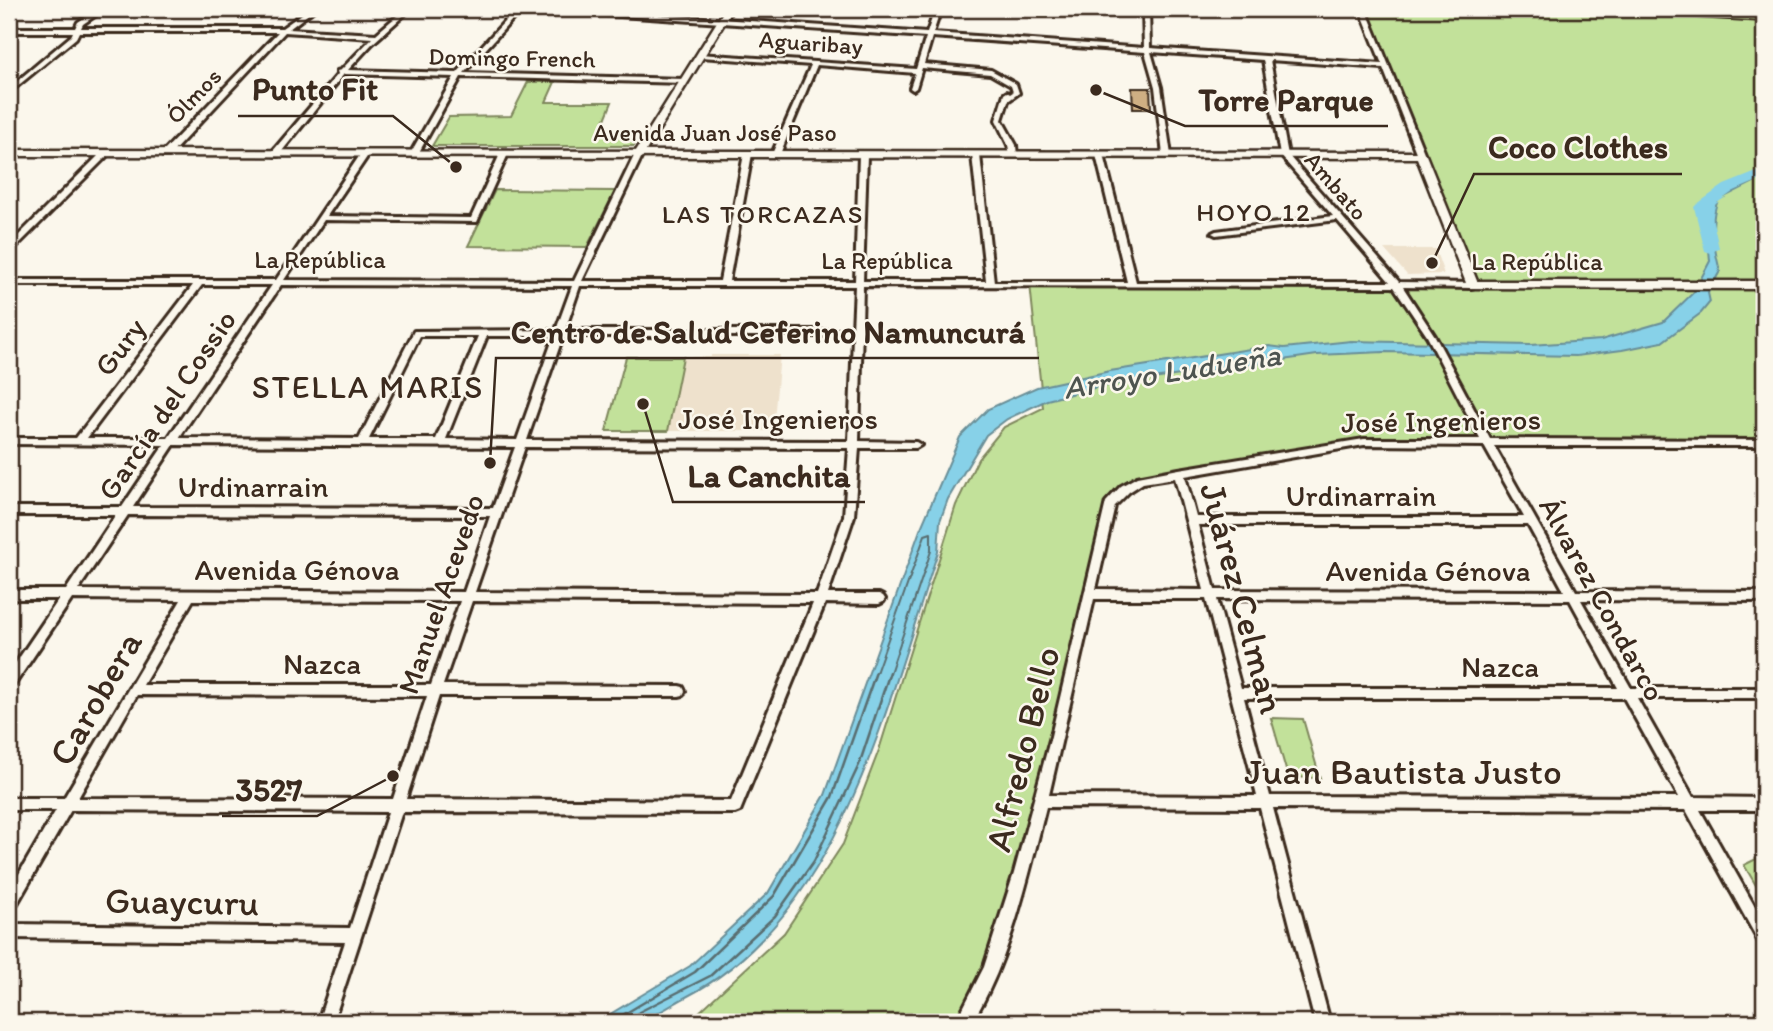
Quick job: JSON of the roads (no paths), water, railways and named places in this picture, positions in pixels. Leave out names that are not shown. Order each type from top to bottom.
[{"type":"main road","name":"Avenida Juan José Paso","points":[[9,153],[1421,155]]},
{"type":"main road","points":[[1421,155],[1472,285]]},
{"type":"main road","name":"La República","points":[[1472,285],[1764,285]]},
{"type":"street","points":[[9,91],[74,37],[79,23],[102,9]]},
{"type":"street","name":"Ólmos","points":[[166,154],[283,30],[312,9]]},
{"type":"street","points":[[275,154],[339,72],[375,36],[408,9]]},
{"type":"street","points":[[414,154],[458,76],[519,9]]},
{"type":"street","points":[[548,9],[1384,65]]},
{"type":"street","name":"Manuel Acevedo","points":[[326,1022],[435,690],[577,283],[639,154],[729,9]]},
{"type":"street","points":[[913,88],[938,9]]},
{"type":"street","points":[[1146,9],[1147,50],[1158,87],[1167,155]]},
{"type":"street","points":[[1363,9],[1421,155]]},
{"type":"street","points":[[1722,9],[1764,11]]},
{"type":"street","points":[[9,30],[283,30],[375,36]]},
{"type":"street","name":"Aguaribay","points":[[701,55],[992,72],[1011,82],[1014,88],[1015,95],[1008,99],[999,120],[1012,145],[1014,155]]},
{"type":"street","name":"Ambato","points":[[1266,58],[1284,155],[1397,285]]},
{"type":"street","points":[[776,154],[815,63]]},
{"type":"street","name":"Domingo French","points":[[339,72],[684,81]]},
{"type":"street","points":[[9,249],[105,153]]},
{"type":"street","name":"García del Cossio","points":[[9,683],[365,154]]},
{"type":"street","points":[[321,218],[474,220],[504,154]]},
{"type":"street","points":[[723,283],[748,154]]},
{"type":"street","points":[[9,804],[735,807],[822,596],[849,516],[854,444],[863,155]]},
{"type":"street","points":[[976,155],[989,284]]},
{"type":"street","points":[[1100,155],[1132,284]]},
{"type":"street","points":[[1216,233],[1338,218]]},
{"type":"street","name":"La República","points":[[9,282],[1472,285]]},
{"type":"street","name":"Gury","points":[[79,441],[200,282]]},
{"type":"street","name":"Álvarez Condarco","points":[[1397,285],[1431,336],[1487,442],[1764,937]]},
{"type":"street","points":[[363,441],[417,333],[858,333]]},
{"type":"street","points":[[440,441],[484,333]]},
{"type":"street","name":"José Ingenieros","points":[[9,441],[916,444]]},
{"type":"street","name":"José Ingenieros","points":[[1125,489],[1141,480],[1364,442],[1764,443]]},
{"type":"street","name":"Juárez Celman","points":[[1180,473],[1322,1022]]},
{"type":"street","name":"Alfredo Bello","points":[[963,1022],[999,947],[1042,801],[1110,505],[1125,489]]},
{"type":"street","name":"Urdinarrain","points":[[9,511],[497,512]]},
{"type":"street","name":"Urdinarrain","points":[[1192,521],[1531,521]]},
{"type":"street","name":"Avenida Génova","points":[[9,594],[879,598]]},
{"type":"street","name":"Carobera","points":[[9,904],[190,594]]},
{"type":"street","name":"Avenida Génova","points":[[1091,594],[1764,596]]},
{"type":"street","name":"Nazca","points":[[134,690],[679,691]]},
{"type":"street","name":"Nazca","points":[[1237,693],[1764,694]]},
{"type":"street","name":"Juan Bautista Justo","points":[[1042,801],[1764,804]]},
{"type":"street","name":"Guaycuru","points":[[9,931],[355,934]]},
{"type":"water","name":"Arroyo Ludueña","points":[[1764,170],[1764,177],[1718,200],[1713,227],[1720,271],[1708,293],[1710,302],[1701,313],[1662,342],[1576,356],[1384,352],[1317,355],[1098,387],[1047,400],[1007,419],[986,435],[948,499],[940,521],[938,552],[877,739],[851,802],[821,861],[784,915],[739,961],[686,997],[647,1018],[629,1023],[597,1022],[690,966],[768,893],[825,795],[920,530],[960,437],[988,409],[1037,387],[1110,371],[1269,346],[1284,348],[1351,341],[1530,345],[1601,340],[1663,322],[1694,292],[1710,261],[1705,203],[1725,189]]},
{"type":"waterway","name":"Arroyo Ludueña","points":[[1711,248],[1702,207],[1729,188],[1764,173]]},
{"type":"railway","points":[[1543,9],[1764,22]]},
{"type":"place","name":"Torre Parque","points":[[1096,90]]},
{"type":"place","name":"Punto Fit","points":[[456,167]]},
{"type":"place","name":"Coco Clothes","points":[[1432,263]]},
{"type":"place","name":"La Canchita","points":[[643,404]]},
{"type":"place","name":"Centro de Salud Ceferino Namuncurá","points":[[490,463]]},
{"type":"place","name":"3527","points":[[393,776]]},
{"type":"district","name":"HOYO 12","points":[[1254,212]]},
{"type":"district","name":"LAS TORCAZAS","points":[[763,214]]},
{"type":"district","name":"STELLA MARIS","points":[[368,387]]}]
